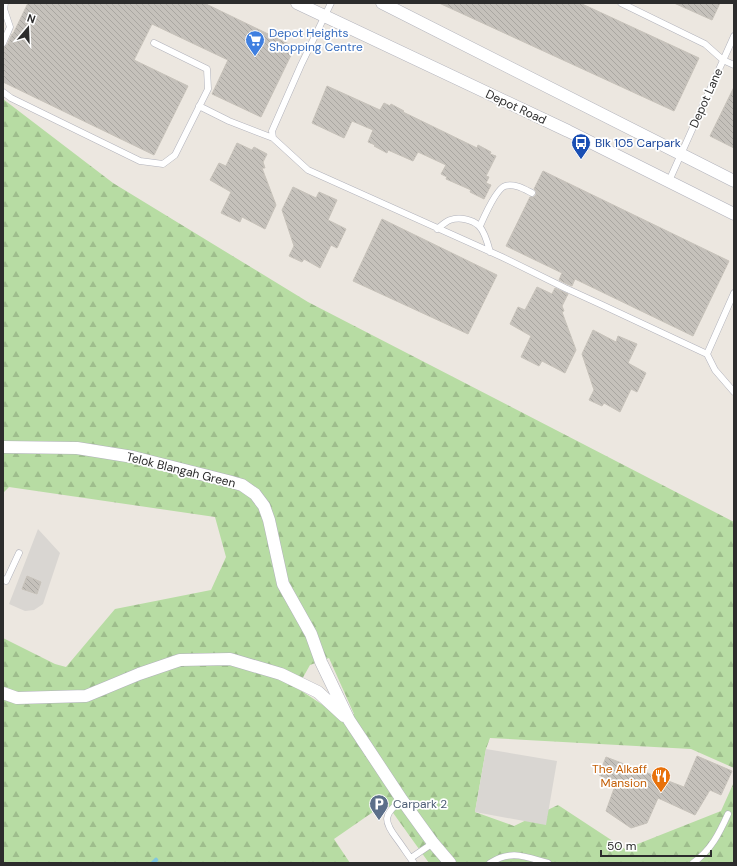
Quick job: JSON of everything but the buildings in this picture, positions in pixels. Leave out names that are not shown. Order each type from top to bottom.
[{"type":"street","name":"Depot Road","points":[[297,3],[568,131],[734,214]]},
{"type":"street","points":[[382,3],[734,181]]},
{"type":"street","name":"Telok Blangah Green","points":[[3,447],[77,448],[133,457],[242,485],[255,494],[264,506],[269,520],[283,584],[311,634],[321,662],[349,720],[402,800],[433,843],[450,863]]},
{"type":"street","name":"Telok Blangah Green","points":[[3,693],[17,698],[86,696],[139,674],[180,660],[230,659],[281,674],[318,692],[349,720]]},
{"type":"lane","points":[[3,44],[11,34],[4,9],[5,3]]},
{"type":"lane","points":[[273,138],[272,131],[331,3]]},
{"type":"lane","name":"Depot Lane","points":[[621,3],[704,44],[723,60],[734,65]]},
{"type":"lane","name":"Depot Lane","points":[[669,181],[734,36]]},
{"type":"lane","points":[[3,92],[11,98],[140,161],[162,164],[175,155],[208,89],[207,69],[154,43]]},
{"type":"lane","points":[[199,106],[273,138],[308,170],[490,252],[707,354],[715,370],[734,392]]},
{"type":"lane","points":[[480,226],[498,190],[505,186],[518,186],[532,193]]},
{"type":"lane","points":[[437,229],[450,221],[460,218],[470,221],[480,226],[490,252]]},
{"type":"lane","points":[[707,354],[734,293]]},
{"type":"lane","points":[[3,579],[6,581],[19,553]]},
{"type":"lane","points":[[402,800],[388,815],[388,827],[412,861],[433,843]]},
{"type":"lane","points":[[693,863],[702,857],[718,837],[728,814]]},
{"type":"lane","points":[[490,863],[498,858],[517,854],[548,863]]},
{"type":"green space","points":[[3,99],[113,183],[308,302],[734,522],[734,768],[691,749],[490,738],[486,749],[475,812],[514,826],[558,805],[625,849],[721,811],[734,782],[734,863],[429,863],[386,803],[334,839],[350,863],[3,863],[3,638],[55,664],[66,667],[115,609],[211,590],[226,557],[215,517],[9,487],[3,493]],"holes":[[[329,658],[354,714],[332,711],[297,688],[310,665]]]},
{"type":"shaded area","points":[[38,529],[60,553],[43,604],[34,610],[25,611],[9,604]]},
{"type":"shaded area","points":[[486,749],[557,761],[546,825],[475,812]]},
{"type":"waterway","points":[[153,863],[156,860]]},
{"type":"place","name":"Depot Heights Shopping Centre","points":[[255,57]]},
{"type":"place","name":"Blk 105 Carpark","points":[[581,160]]},
{"type":"place","name":"The Alkaff Mansion","points":[[661,793]]},
{"type":"place","name":"Carpark 2","points":[[379,821]]}]
